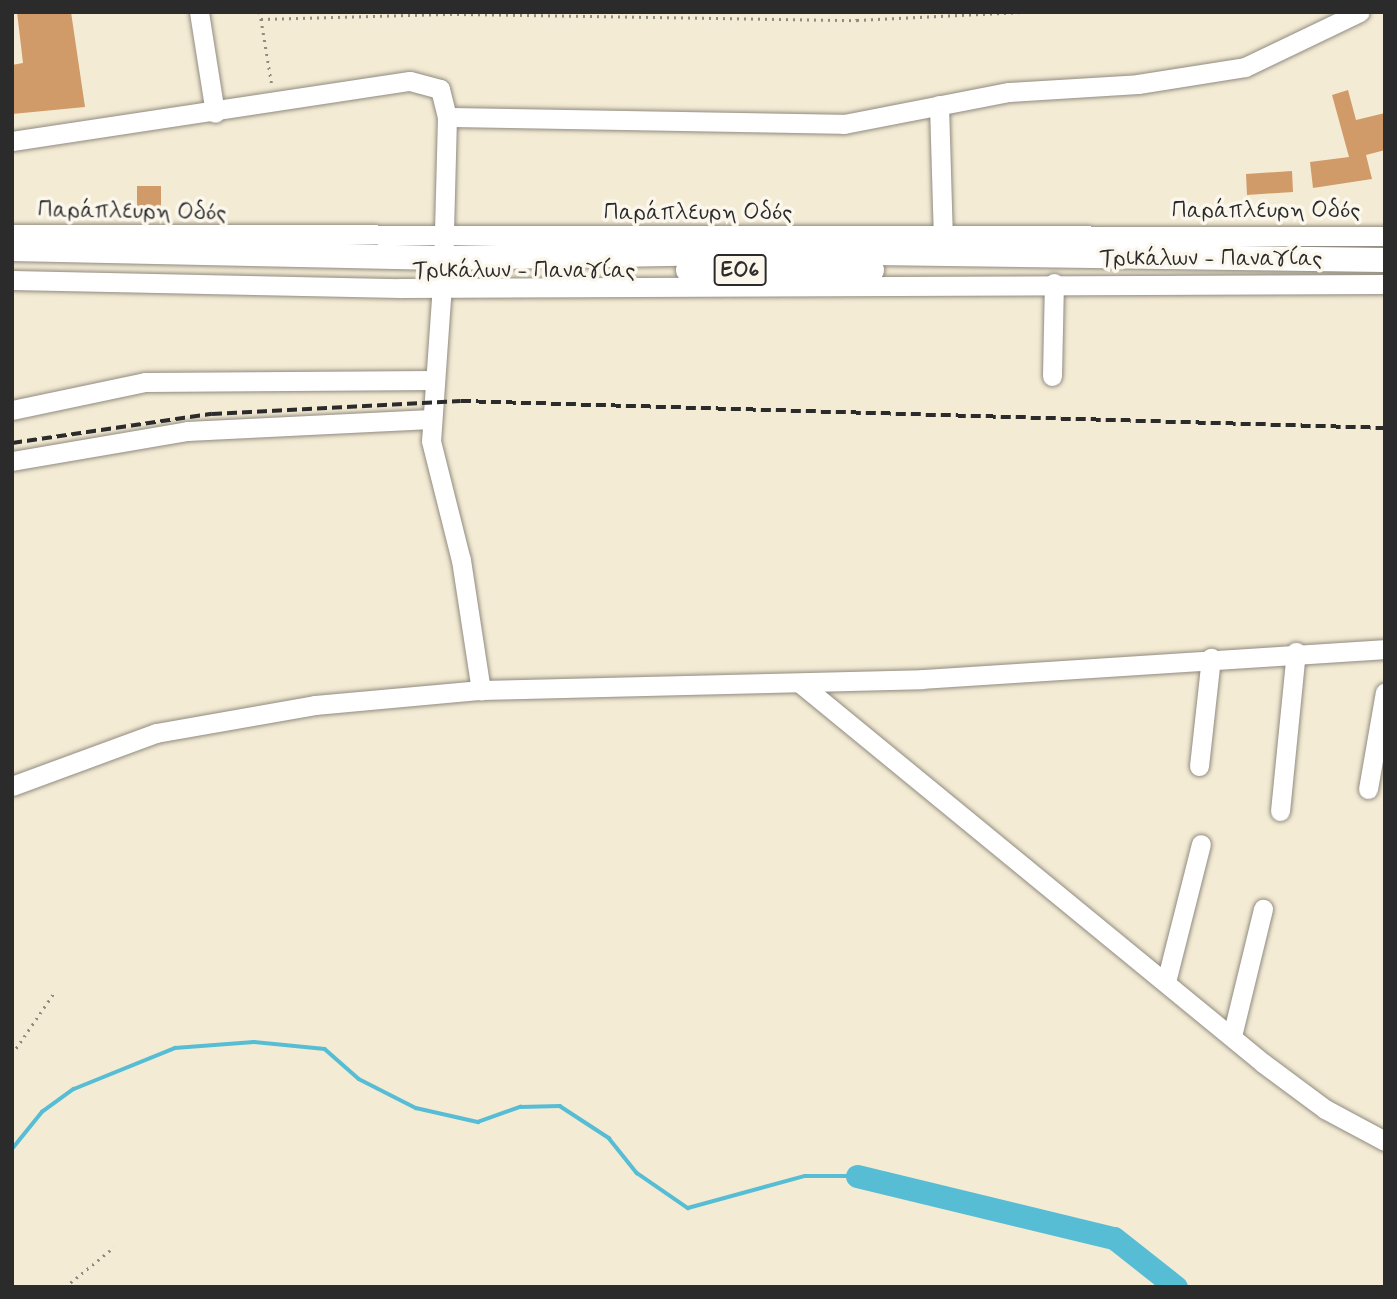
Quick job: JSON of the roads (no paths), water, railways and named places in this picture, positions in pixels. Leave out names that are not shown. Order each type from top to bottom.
[{"type":"main road","name":"Τρικάλων - Παναγίας","points":[[12,248],[442,263]]},
{"type":"main road","name":"Τρικάλων - Παναγίας","points":[[12,264],[442,263],[882,270],[1036,258],[1385,260]]},
{"type":"street","points":[[199,12],[215,113]]},
{"type":"street","points":[[447,117],[783,126],[877,120],[939,105],[1245,67],[1360,12]]},
{"type":"street","points":[[12,141],[276,105],[419,82],[440,89],[447,117],[442,263],[430,419],[481,690]]},
{"type":"street","points":[[939,105],[943,238]]},
{"type":"street","name":"Παράπλευρη Οδός","points":[[12,234],[442,263],[1055,283],[1385,284]]},
{"type":"street","name":"Παράπλευρη Οδός","points":[[12,280],[442,263],[943,238],[1385,236]]},
{"type":"street","points":[[1052,376],[1055,283]]},
{"type":"street","points":[[12,410],[145,382],[434,380]]},
{"type":"street","points":[[12,460],[187,431],[430,419]]},
{"type":"street","points":[[12,786],[198,722],[481,690],[801,684],[1296,652],[1385,649]]},
{"type":"street","points":[[1280,811],[1296,652]]},
{"type":"street","points":[[1199,766],[1211,658]]},
{"type":"street","points":[[801,684],[1112,942],[1167,978],[1232,1036],[1325,1109],[1385,1141]]},
{"type":"street","points":[[1368,789],[1385,692]]},
{"type":"street","points":[[1167,978],[1201,844]]},
{"type":"street","points":[[1232,1036],[1263,909]]},
{"type":"waterway","points":[[12,1149],[42,1112],[74,1089],[175,1048],[254,1042],[325,1049],[359,1079],[416,1108],[478,1122],[520,1107],[560,1106],[609,1138],[637,1173],[688,1208],[805,1176],[857,1176]]},
{"type":"waterway","points":[[857,1176],[1114,1238],[1176,1287]]},
{"type":"railway","points":[[12,443],[212,414],[461,401],[1385,428]]}]
